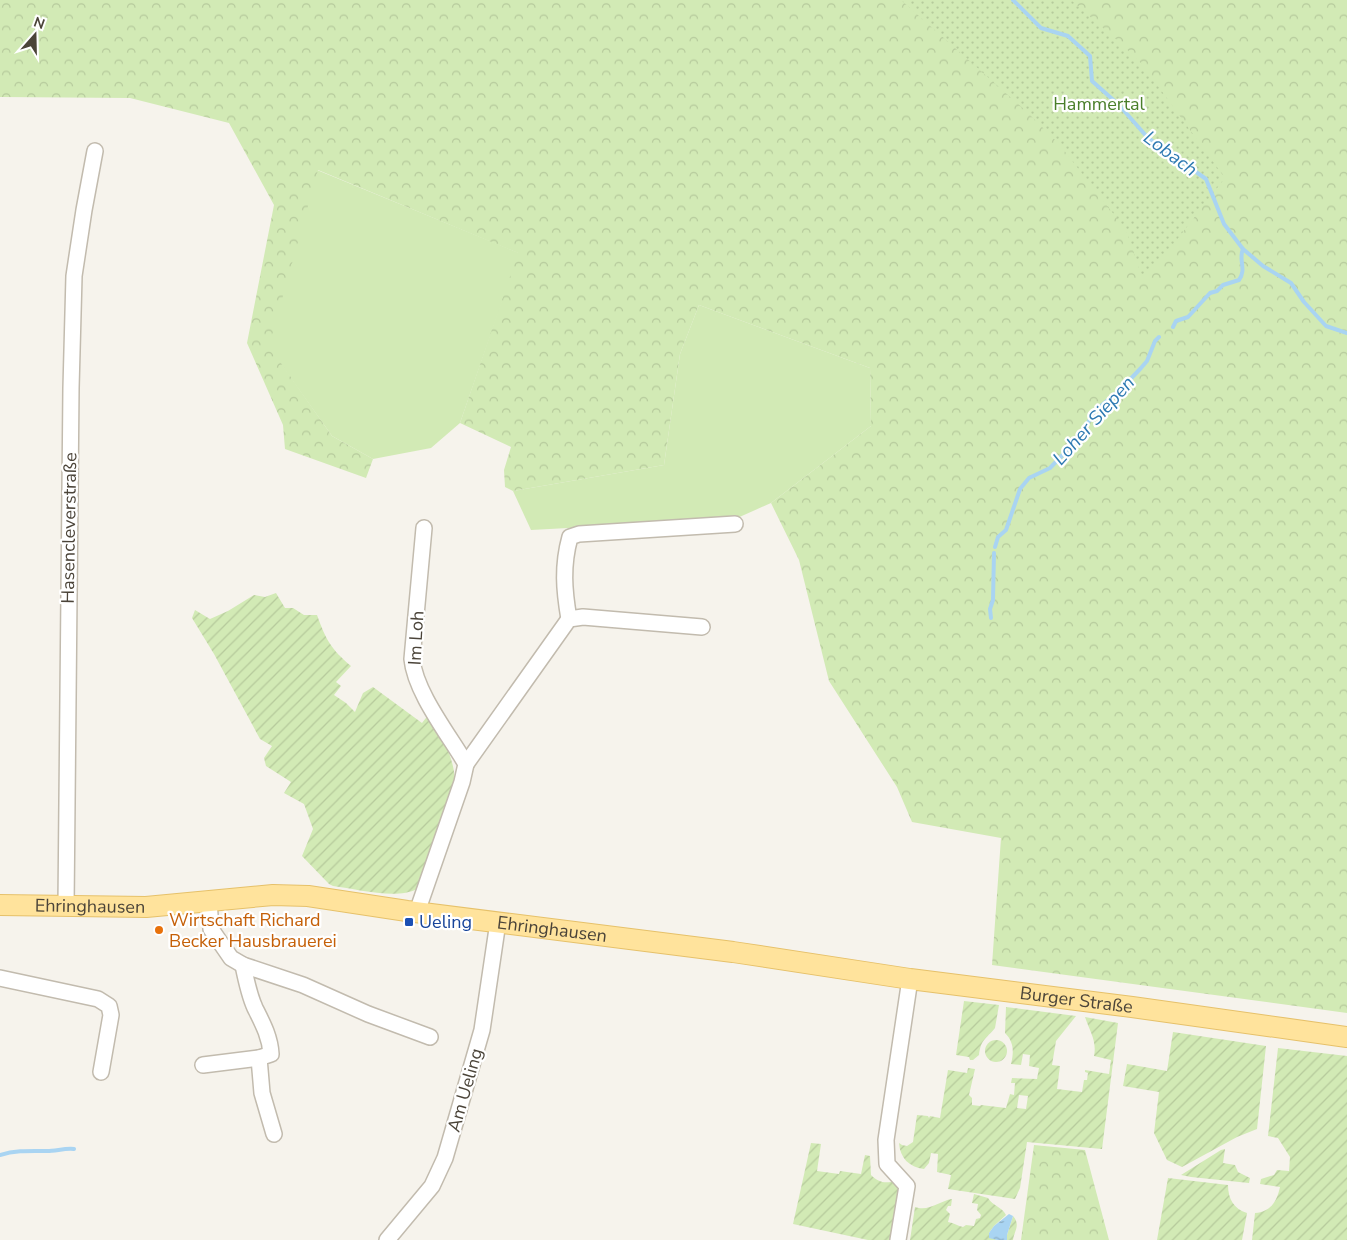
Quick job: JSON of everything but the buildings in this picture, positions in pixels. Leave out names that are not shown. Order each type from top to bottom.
[{"type":"main road","name":"Ehringhausen","points":[[0,905],[146,907],[273,895],[292,895],[338,899],[417,912],[805,962]]},
{"type":"main road","name":"Burger Straße","points":[[805,962],[910,979],[1347,1037]]},
{"type":"street","name":"Hasencleverstraße","points":[[66,906],[71,388],[74,276],[95,152]]},
{"type":"street","points":[[569,619],[564,586],[570,537],[580,534],[735,524]]},
{"type":"street","name":"Im Loh","points":[[424,528],[412,659],[413,673],[422,692],[466,764]]},
{"type":"street","points":[[417,912],[462,782],[466,764],[569,619],[583,616],[702,627]]},
{"type":"street","points":[[209,901],[211,929],[232,958],[243,966],[303,985],[368,1014],[430,1037]]},
{"type":"street","name":"Am Ueling","points":[[391,1239],[432,1186],[445,1158],[482,1030],[498,922]]},
{"type":"street","points":[[203,1065],[259,1058],[271,1054],[270,1041],[255,1008],[243,966]]},
{"type":"street","points":[[0,978],[98,999],[109,1006],[111,1015],[102,1072]]},
{"type":"street","points":[[898,1240],[906,1186],[887,1164],[886,1140],[910,979]]},
{"type":"street","points":[[259,1058],[262,1094],[274,1134]]},
{"type":"green space","points":[[0,0],[1347,0],[1347,1013],[992,965],[1001,838],[912,822],[897,787],[829,681],[799,560],[771,503],[871,426],[870,368],[699,305],[680,354],[664,465],[513,491],[505,487],[504,470],[511,447],[460,423],[518,253],[318,170],[269,346],[332,436],[373,459],[366,478],[285,449],[283,425],[247,343],[274,205],[229,123],[130,98],[0,97]]},
{"type":"green space","name":"Hammertal","points":[[901,0],[1071,0],[1142,64],[1225,178],[1158,264],[1142,277],[1126,230],[1059,144],[1026,111]]},
{"type":"green space","points":[[317,170],[519,253],[460,423],[431,448],[373,459],[332,436],[268,346]]},
{"type":"green space","points":[[699,305],[870,368],[871,426],[771,503],[735,519],[531,530],[513,491],[664,465],[680,354]]},
{"type":"green space","points":[[276,593],[285,608],[293,608],[304,615],[317,615],[330,644],[351,666],[336,682],[341,686],[334,695],[355,712],[363,693],[373,687],[422,723],[429,714],[443,738],[450,755],[455,781],[417,889],[398,894],[388,894],[333,886],[302,856],[313,829],[304,804],[284,793],[291,782],[266,766],[264,758],[272,746],[260,739],[214,654],[192,618],[195,610],[210,619],[228,611],[254,595],[265,597]]},
{"type":"green space","points":[[964,1001],[999,1005],[995,1028],[984,1040],[979,1055],[973,1060],[970,1060],[969,1057],[956,1055]]},
{"type":"green space","points":[[1006,1007],[1076,1016],[1056,1041],[1052,1065],[1060,1066],[1057,1089],[1082,1092],[1084,1080],[1087,1080],[1088,1073],[1085,1070],[1109,1074],[1111,1060],[1094,1056],[1094,1041],[1085,1017],[1118,1023],[1102,1149],[1027,1142],[1020,1188],[1015,1199],[948,1189],[951,1175],[937,1172],[938,1154],[931,1153],[929,1163],[924,1169],[919,1168],[906,1161],[901,1153],[899,1143],[907,1146],[913,1142],[917,1115],[940,1118],[948,1070],[967,1073],[968,1068],[975,1069],[969,1095],[972,1098],[972,1105],[980,1106],[1006,1108],[1010,1094],[1014,1095],[1015,1083],[1011,1083],[1012,1078],[1037,1079],[1039,1068],[1029,1066],[1030,1055],[1023,1054],[1021,1065],[1011,1064],[1013,1047],[1005,1033]],"holes":[[[1019,1095],[1028,1096],[1026,1109],[1017,1108]]]},
{"type":"green space","points":[[1173,1032],[1266,1046],[1257,1129],[1237,1137],[1182,1167],[1167,1160],[1154,1133],[1159,1092],[1123,1086],[1127,1064],[1167,1071]]},
{"type":"green space","points":[[996,1040],[1006,1047],[1007,1051],[1000,1061],[996,1062],[986,1055],[985,1051],[992,1041]]},
{"type":"green space","points":[[1278,1048],[1347,1056],[1347,1240],[1252,1240],[1255,1213],[1261,1212],[1272,1205],[1280,1187],[1260,1184],[1261,1179],[1274,1175],[1277,1170],[1289,1171],[1290,1157],[1278,1138],[1268,1136]]},
{"type":"green space","points":[[811,1143],[821,1144],[817,1171],[839,1174],[840,1171],[861,1174],[865,1155],[870,1156],[871,1175],[879,1181],[895,1181],[898,1201],[892,1240],[868,1240],[793,1224]]},
{"type":"green space","points":[[1034,1145],[1085,1150],[1109,1240],[1021,1240]]},
{"type":"green space","points":[[1225,1149],[1223,1163],[1235,1165],[1238,1172],[1250,1178],[1249,1183],[1181,1175],[1221,1150]]},
{"type":"green space","points":[[1168,1178],[1228,1185],[1229,1195],[1235,1206],[1247,1213],[1242,1240],[1157,1240]]},
{"type":"green space","points":[[974,1194],[988,1198],[1006,1215],[989,1233],[990,1236],[997,1240],[910,1240],[915,1207],[925,1208],[947,1200],[952,1199],[951,1206],[948,1206],[946,1210],[950,1214],[948,1222],[963,1227],[966,1225],[974,1226],[976,1219],[980,1218],[981,1215],[977,1210],[978,1204],[972,1203]]},
{"type":"green space","points":[[1013,1216],[1017,1222],[1013,1240],[1007,1240],[1007,1235]]},
{"type":"water","points":[[1009,1214],[1013,1216],[1007,1240],[989,1238],[989,1233],[994,1226]]},
{"type":"waterway","name":"Lobach","points":[[1013,0],[1041,28],[1068,36],[1090,56],[1092,81],[1119,105],[1148,138],[1206,179],[1224,224],[1243,249],[1263,266],[1291,283],[1304,302],[1326,326],[1347,333]]},
{"type":"waterway","name":"Loher Siepen","points":[[1173,327],[1176,321],[1188,317],[1210,293],[1217,291],[1223,285],[1239,280],[1242,272],[1241,257],[1243,249]]},
{"type":"waterway","name":"Loher Siepen","points":[[995,547],[998,537],[1006,530],[1020,489],[1029,478],[1050,468],[1076,441],[1096,410],[1120,390],[1147,361],[1155,341],[1159,337]]},
{"type":"waterway","name":"Loher Siepen","points":[[991,618],[994,553]]},
{"type":"waterway","points":[[0,1155],[18,1152],[74,1149]]},
{"type":"place","name":"Ueling","points":[[409,922]]},
{"type":"place","name":"Wirtschaft Richard Becker Hausbrauerei","points":[[159,930]]}]
